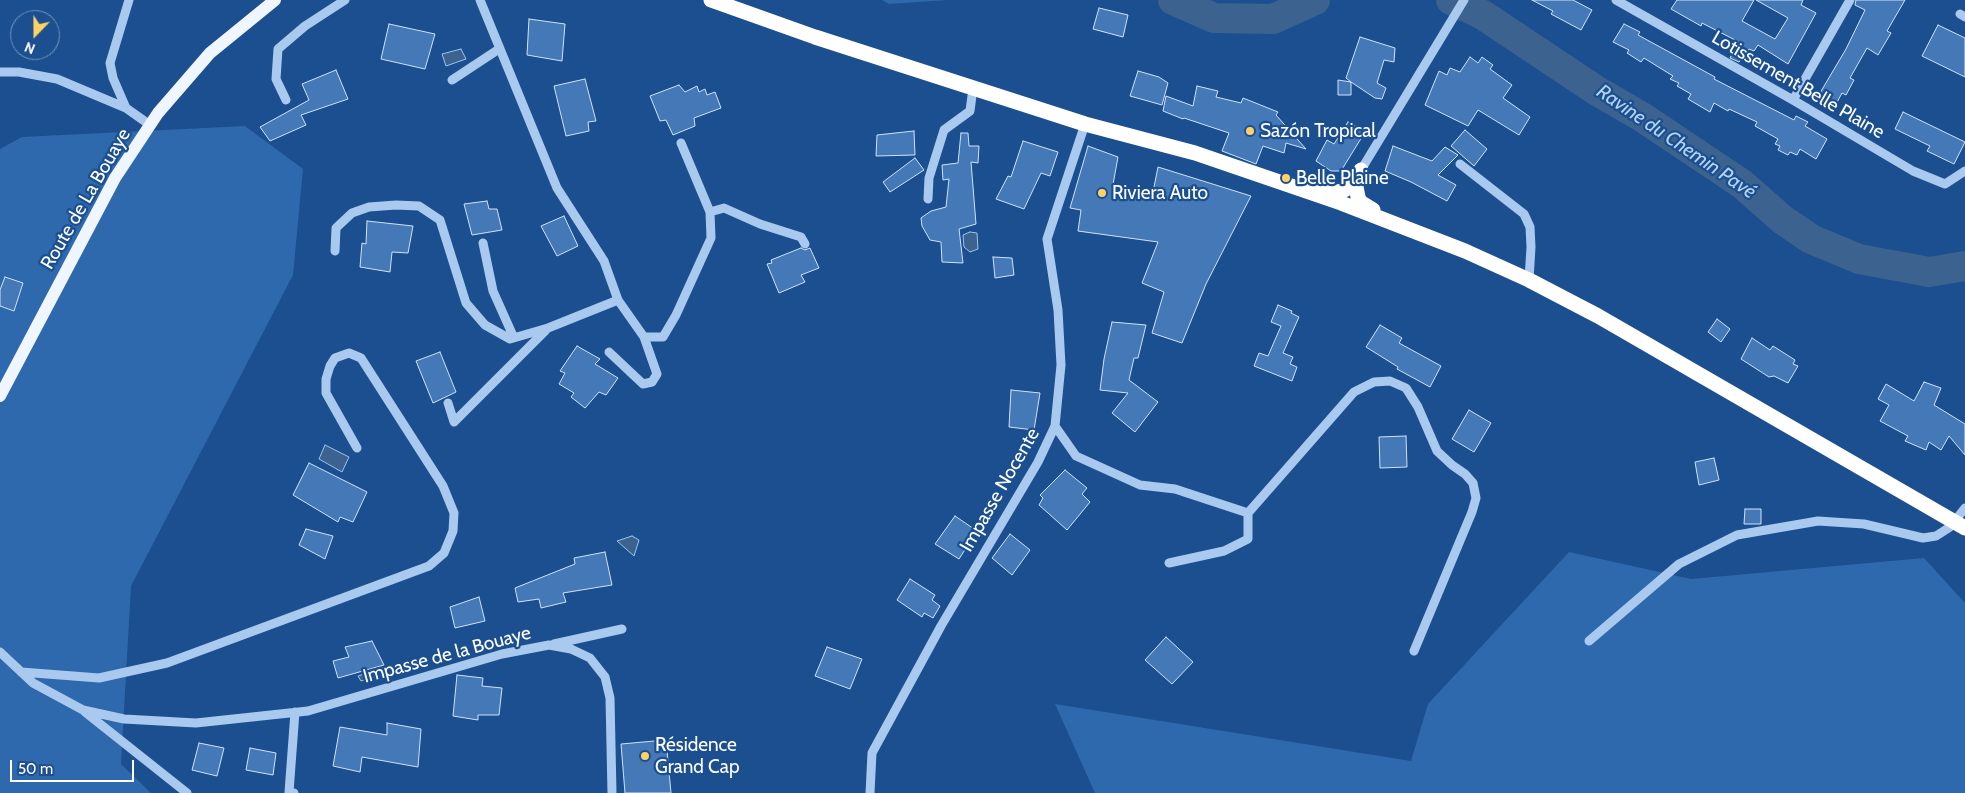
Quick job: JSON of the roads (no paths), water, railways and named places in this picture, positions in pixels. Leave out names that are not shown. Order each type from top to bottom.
[{"type":"highway","points":[[711,0],[815,37],[1085,124],[1194,153],[1291,186],[1466,251],[1529,280],[1606,321],[1956,525],[1965,536]]},
{"type":"highway","points":[[1131,135],[1337,210],[1490,270],[1598,326],[1956,525]]},
{"type":"highway","points":[[1291,186],[1300,184],[1319,190],[1340,192],[1346,189],[1361,170]]},
{"type":"highway","points":[[1361,170],[1356,187],[1360,202],[1366,207],[1418,228],[1423,235]]},
{"type":"main road","name":"Route de La Bouaye","points":[[0,396],[115,178],[158,113],[210,53],[275,0]]},
{"type":"street","points":[[126,108],[113,78],[110,63],[129,0]]},
{"type":"street","points":[[286,100],[276,79],[278,49],[305,26],[345,0]]},
{"type":"street","points":[[480,0],[557,188],[604,261],[618,300],[644,337],[657,374],[652,382],[643,384],[609,352]]},
{"type":"street","points":[[1361,170],[1464,0]]},
{"type":"street","points":[[1794,100],[1850,0]]},
{"type":"street","name":"Lotissement Belle Plaine","points":[[1620,1],[1921,174],[1945,184],[1965,171]]},
{"type":"street","points":[[452,80],[499,49]]},
{"type":"street","points":[[0,72],[18,72],[57,79],[126,108],[150,125]]},
{"type":"street","points":[[928,199],[928,178],[944,130],[970,111],[973,88]]},
{"type":"street","name":"Impasse Nocente","points":[[870,793],[872,753],[941,626],[1038,462],[1055,426],[1061,365],[1058,310],[1047,239],[1085,124]]},
{"type":"street","points":[[644,337],[663,337],[676,315],[711,238],[710,212],[681,143]]},
{"type":"street","points":[[1460,164],[1524,214],[1530,226],[1529,280]]},
{"type":"street","points":[[335,251],[336,228],[352,213],[369,207],[419,206],[440,220],[466,303],[485,325],[510,339],[548,328],[618,300]]},
{"type":"street","points":[[710,212],[724,208],[760,224],[801,237],[805,244]]},
{"type":"street","points":[[483,243],[493,291],[514,338]]},
{"type":"street","points":[[448,403],[454,422],[548,328]]},
{"type":"street","points":[[21,672],[99,678],[167,663],[429,566],[444,554],[453,531],[454,513],[443,486],[361,358],[349,354],[335,358],[330,366],[326,379],[326,393],[358,448]]},
{"type":"street","points":[[1169,563],[1224,551],[1248,539],[1248,513],[1354,392],[1374,382],[1390,381],[1406,388],[1418,407],[1437,452],[1473,483],[1476,498],[1472,512],[1414,650]]},
{"type":"street","points":[[1055,426],[1076,456],[1140,485],[1175,489],[1248,513]]},
{"type":"street","points":[[1589,641],[1679,564],[1737,535],[1818,521],[1864,524],[1923,538],[1936,536],[1956,525],[1965,508]]},
{"type":"street","points":[[546,646],[622,629]]},
{"type":"street","name":"Impasse de la Bouaye","points":[[0,652],[34,683],[83,710],[124,719],[196,723],[308,711],[502,654],[546,646],[571,649],[590,658],[605,677],[610,698],[612,729],[612,793]]},
{"type":"street","points":[[83,710],[187,793]]},
{"type":"street","points":[[294,793],[289,792],[295,712]]},
{"type":"waterway","name":"Ravine du Chemin Pavé","points":[[1173,0],[1214,18],[1273,19],[1315,0]]},
{"type":"waterway","name":"Ravine du Chemin Pavé","points":[[1451,0],[1483,15],[1597,91],[1642,117],[1742,184],[1783,220],[1811,239],[1859,259],[1929,272],[1965,266]]},
{"type":"place","name":"Sazón Tropical","points":[[1250,131]]},
{"type":"place","name":"Belle Plaine","points":[[1286,178]]},
{"type":"place","name":"Riviera Auto","points":[[1102,193]]},
{"type":"place","name":"Résidence Grand Cap","points":[[645,756]]}]
